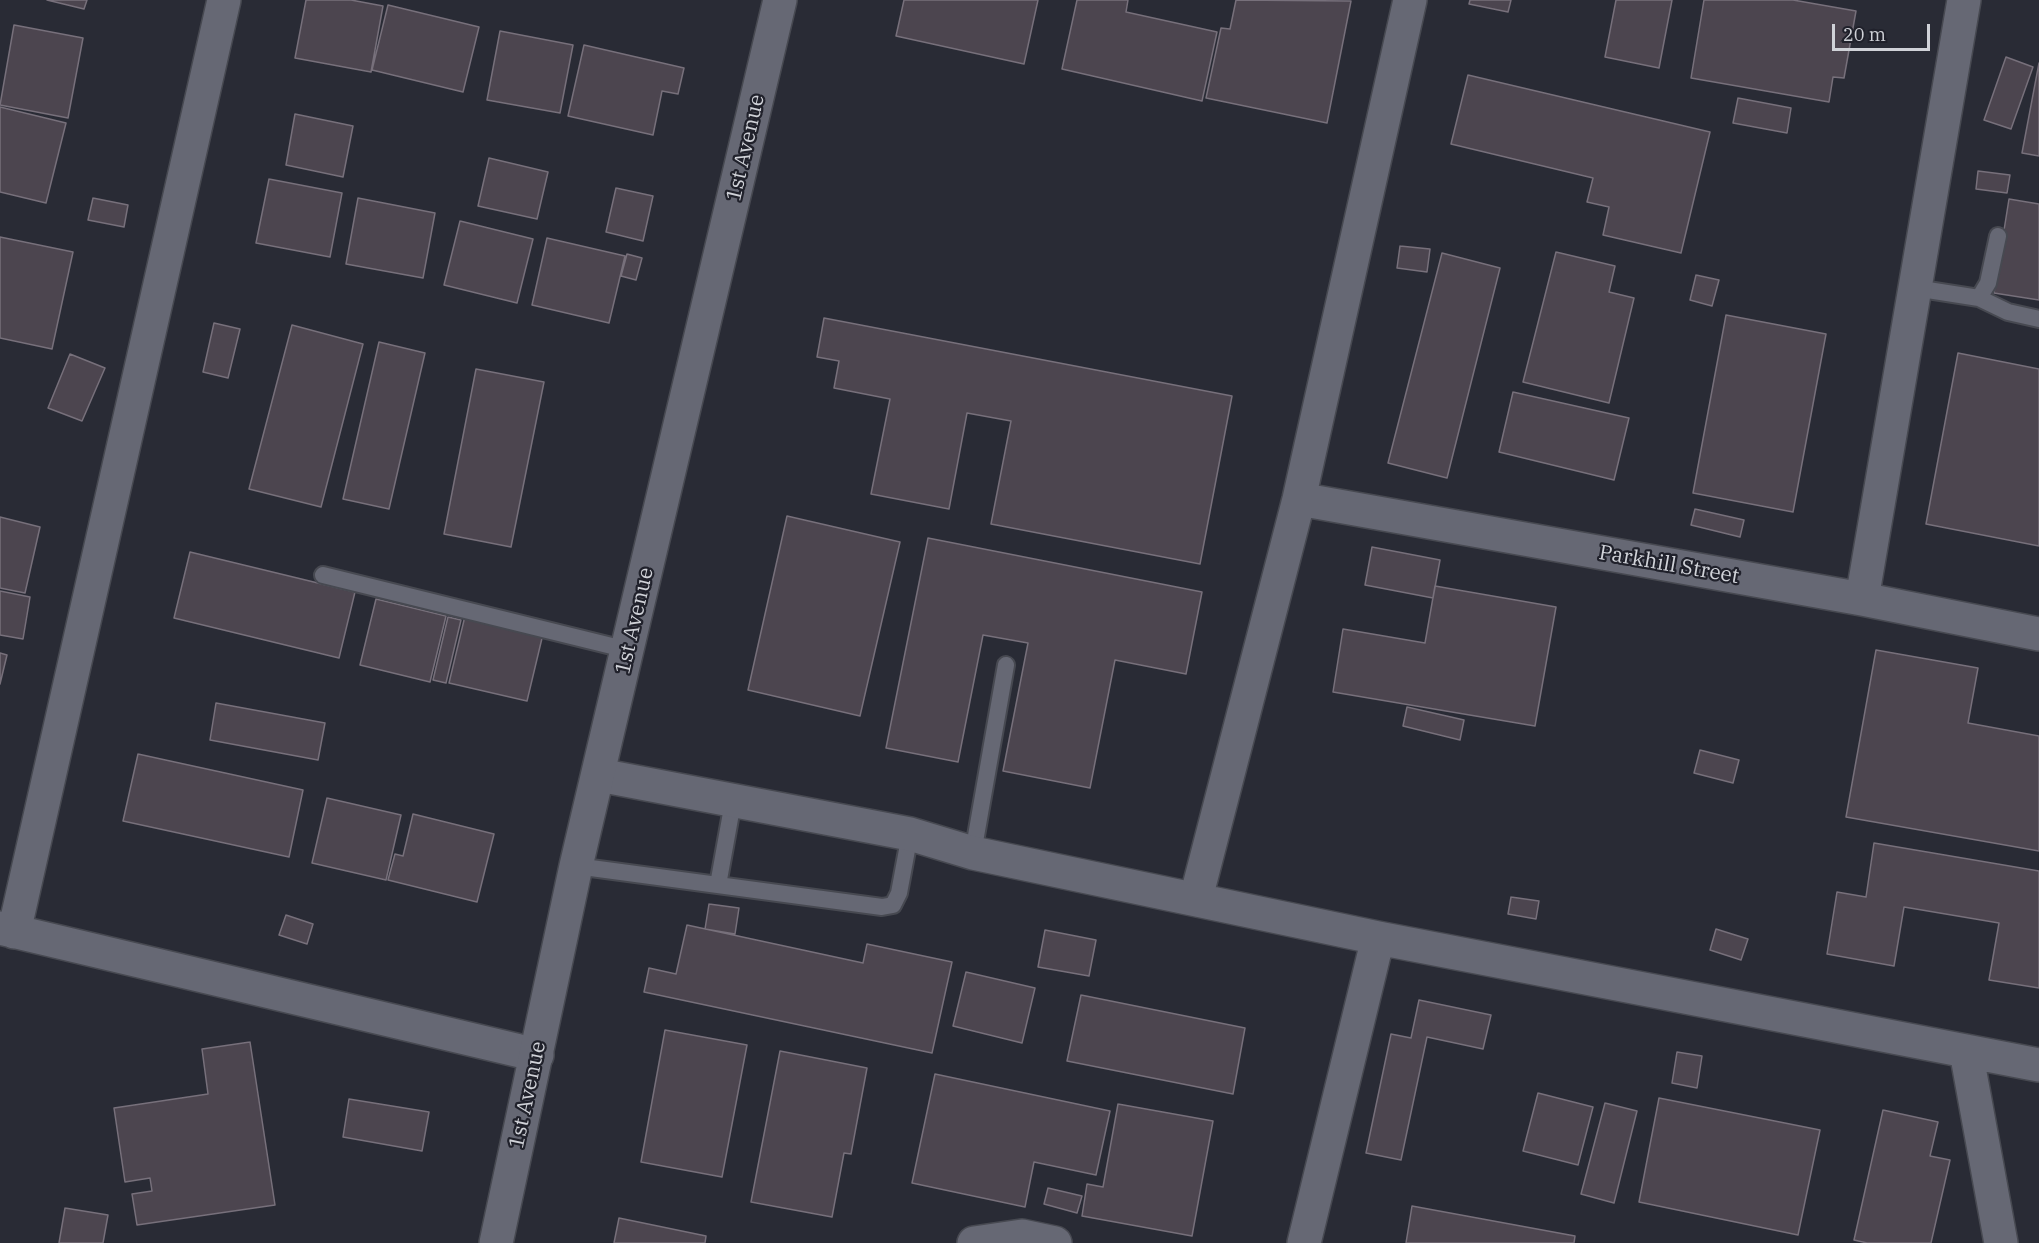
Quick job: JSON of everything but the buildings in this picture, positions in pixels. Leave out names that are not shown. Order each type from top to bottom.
[{"type":"street","points":[[224,0],[7,930],[537,1055]]},
{"type":"street","name":"1st Avenue","points":[[496,1243],[576,866],[780,0]]},
{"type":"street","points":[[1196,898],[1299,499],[1410,0]]},
{"type":"street","points":[[1862,599],[1964,0]]},
{"type":"street","name":"Parkhill Street","points":[[1299,499],[1862,599],[2039,634]]},
{"type":"street","points":[[599,775],[910,834],[973,853],[1378,938],[2039,1065]]},
{"type":"street","points":[[1304,1243],[1378,938]]},
{"type":"street","points":[[1966,1051],[2001,1243]]},
{"type":"street","points":[[974,1243],[1022,1236],[1055,1243]]},
{"type":"lane","points":[[1979,298],[1988,283],[1998,236]]},
{"type":"lane","points":[[1915,288],[1979,298],[2008,312],[2039,319]]},
{"type":"lane","points":[[323,575],[628,650]]},
{"type":"lane","points":[[973,853],[1006,665]]},
{"type":"lane","points":[[718,885],[733,802]]},
{"type":"lane","points":[[576,866],[882,907],[893,905],[899,893],[910,834]]}]
